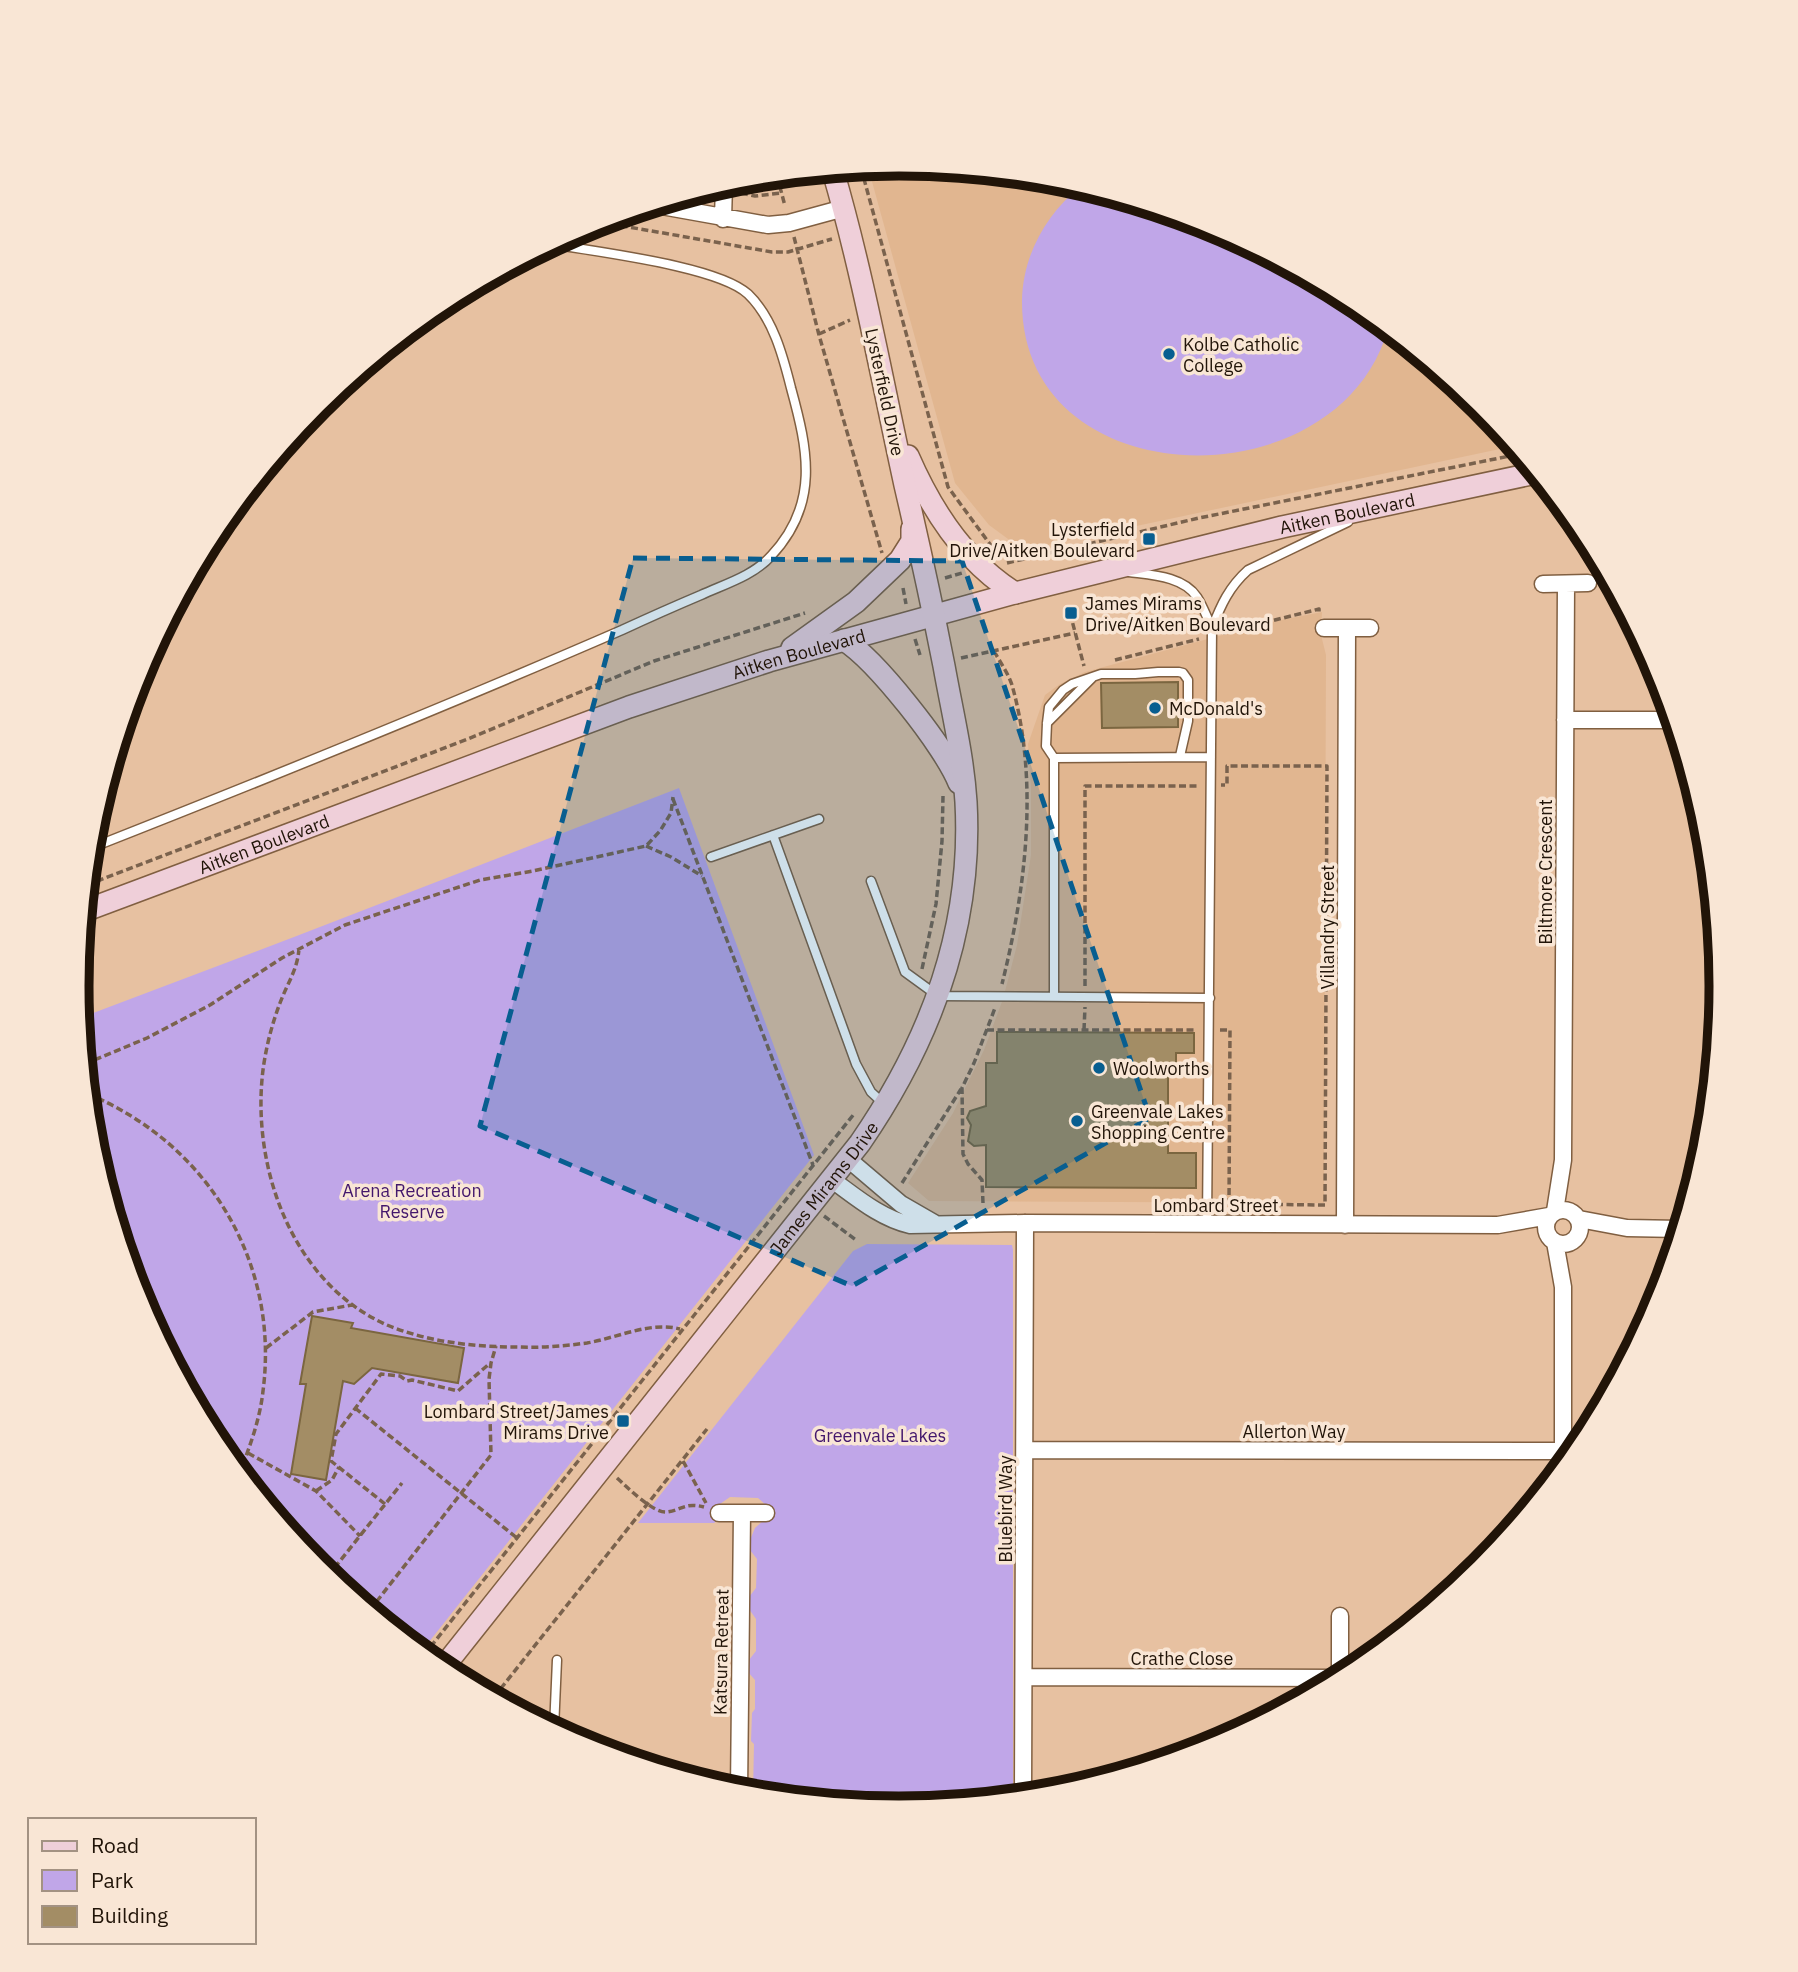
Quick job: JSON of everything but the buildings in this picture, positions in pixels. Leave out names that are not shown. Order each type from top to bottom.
[{"type":"street","name":"Lysterfield Drive","points":[[835,179],[869,314],[934,614]]},
{"type":"street","points":[[723,219],[724,196]]},
{"type":"street","points":[[673,209],[768,226],[844,208]]},
{"type":"street","points":[[888,401],[920,483],[955,537],[982,568],[1015,593]]},
{"type":"street","name":"Aitken Boulevard","points":[[93,907],[629,706],[769,661],[934,614],[1282,527],[1527,475]]},
{"type":"street","points":[[769,661],[803,643],[856,602],[900,560],[912,541],[912,516]]},
{"type":"street","points":[[1543,584],[1588,583]]},
{"type":"street","name":"Biltmore Crescent","points":[[1563,1448],[1563,1287],[1568,1231],[1563,1160],[1566,584]]},
{"type":"street","name":"James Mirams Drive","points":[[450,1659],[848,1159],[878,1098],[921,1040],[938,996],[956,933],[964,886],[966,802],[961,755],[933,663],[934,614]]},
{"type":"street","points":[[1324,628],[1370,628]]},
{"type":"street","name":"Villandry Street","points":[[1345,1225],[1347,628]]},
{"type":"street","points":[[844,640],[855,646],[870,662],[947,757],[966,802]]},
{"type":"street","points":[[1565,720],[1664,720]]},
{"type":"street","points":[[848,1159],[891,1197],[934,1223]]},
{"type":"street","name":"Biltmore Crescent","points":[[1563,1160],[1552,1213],[1546,1225],[1568,1231]]},
{"type":"street","name":"Lombard Street","points":[[831,1179],[894,1222],[910,1225],[1498,1225],[1568,1231],[1671,1229]]},
{"type":"street","name":"Lombard Street","points":[[1498,1225],[1564,1209],[1568,1231]]},
{"type":"street","name":"Bluebird Way","points":[[1023,1786],[1025,1223]]},
{"type":"street","name":"Allerton Way","points":[[1025,1450],[1556,1459]]},
{"type":"street","points":[[719,1513],[766,1513]]},
{"type":"street","name":"Katsura Retreat","points":[[739,1780],[742,1513]]},
{"type":"street","name":"Crathe Close","points":[[1340,1616],[1340,1665]]},
{"type":"street","name":"Crathe Close","points":[[1024,1677],[1319,1678]]},
{"type":"lane","points":[[102,844],[258,782],[586,645],[748,574],[771,557],[788,534],[800,510],[806,486],[806,456],[804,436],[784,362],[766,317],[747,292],[715,276],[569,247]]},
{"type":"lane","points":[[1207,1225],[1212,628],[1222,602],[1235,582],[1248,570],[1379,507]]},
{"type":"lane","points":[[1111,570],[1161,576],[1184,584],[1196,595],[1212,628]]},
{"type":"lane","points":[[1054,997],[1054,758],[1046,746],[1047,723],[1094,676],[1183,673],[1188,680],[1188,721],[1180,756]]},
{"type":"lane","points":[[1054,758],[1211,757]]},
{"type":"lane","points":[[711,857],[819,819]]},
{"type":"lane","points":[[773,835],[856,1063],[878,1098]]},
{"type":"lane","points":[[871,881],[905,972],[938,996],[1210,999]]},
{"type":"lane","points":[[554,1718],[557,1660]]},
{"type":"path","points":[[864,177],[948,487],[995,552]]},
{"type":"path","points":[[741,192],[755,196],[782,193]]},
{"type":"path","points":[[621,226],[772,252],[788,252],[836,238]]},
{"type":"path","points":[[798,248],[819,335],[882,555]]},
{"type":"path","points":[[819,335],[869,314]]},
{"type":"path","points":[[1003,563],[1199,518],[1511,456]]},
{"type":"path","points":[[903,588],[909,621],[933,663],[1075,633]]},
{"type":"path","points":[[96,882],[443,748],[654,661],[810,612]]},
{"type":"path","points":[[1070,613],[1084,667]]},
{"type":"path","points":[[891,1197],[923,1153],[962,1088],[999,996],[1011,948],[1026,843],[1026,758],[1011,682],[994,651]]},
{"type":"path","points":[[987,1030],[1084,1030],[1230,1030],[1229,1204],[1325,1205],[1327,766],[1227,766],[1227,785],[1084,786],[1084,1030]]},
{"type":"path","points":[[919,983],[936,904],[943,830],[944,799],[941,791]]},
{"type":"path","points":[[93,1061],[147,1038],[210,1005],[299,948],[345,925],[456,887],[646,846],[660,831],[671,813],[673,797],[813,1165]]},
{"type":"path","points":[[646,846],[671,857],[702,876]]},
{"type":"path","points":[[299,948],[298,964],[279,1004],[268,1041],[261,1099],[263,1145],[281,1208],[301,1248],[331,1287],[352,1305],[373,1317],[403,1331],[439,1340],[541,1347],[613,1338],[659,1326],[681,1329]]},
{"type":"path","points":[[962,1088],[962,1154],[982,1180],[983,1203]]},
{"type":"path","points":[[97,1098],[150,1127],[182,1154],[214,1191],[236,1230],[252,1267],[262,1313],[265,1349],[262,1398],[244,1461]]},
{"type":"path","points":[[431,1646],[813,1165],[878,1098]]},
{"type":"path","points":[[265,1349],[313,1312],[352,1305]]},
{"type":"path","points":[[375,1603],[491,1455],[491,1363],[496,1346]]},
{"type":"path","points":[[385,1504],[331,1461],[336,1434],[354,1408],[382,1374],[458,1391],[491,1363]]},
{"type":"path","points":[[354,1408],[517,1538]]},
{"type":"path","points":[[500,1690],[707,1429]]},
{"type":"path","points":[[248,1452],[316,1491],[360,1536]]},
{"type":"path","points":[[610,1473],[662,1512],[690,1505],[710,1511],[682,1460]]},
{"type":"path","points":[[316,1491],[332,1480],[340,1467]]},
{"type":"path","points":[[335,1567],[402,1483]]},
{"type":"highlighted area","points":[[633,558],[962,561],[1150,1118],[852,1286],[480,1126]]},
{"type":"shaded area","name":"Kolbe Catholic College","points":[[871,177],[952,178],[1057,192],[1159,219],[1209,238],[1304,285],[1349,313],[1433,377],[1504,448],[1023,550],[989,525],[955,483]]},
{"type":"shaded area","points":[[1322,612],[1321,635],[1326,655],[1324,1203],[929,1201],[908,1183],[953,1113],[984,1050],[1003,999],[1017,945],[1031,855],[1028,744],[1045,695],[1085,672],[1271,622]]},
{"type":"green space","points":[[1070,195],[1109,204],[1209,238],[1304,285],[1349,313],[1383,338],[1358,386],[1309,427],[1250,450],[1186,455],[1124,443],[1071,413],[1035,366],[1022,300],[1023,283],[1032,252],[1047,223]]},
{"type":"green space","name":"Arena Recreation Reserve","points":[[679,788],[814,1155],[428,1644],[365,1595],[326,1559],[290,1520],[226,1436],[198,1391],[151,1296],[132,1246],[105,1144],[96,1092],[90,1014]]},
{"type":"green space","name":"Greenvale Lakes","points":[[867,1244],[1012,1245],[1013,1788],[899,1796],[793,1789],[753,1782],[754,1744],[751,1741],[755,1680],[748,1672],[749,1660],[756,1651],[756,1619],[749,1609],[749,1597],[756,1588],[757,1559],[750,1550],[750,1540],[755,1528],[765,1519],[766,1505],[758,1498],[730,1497],[720,1504],[719,1519],[714,1523],[638,1523],[853,1251]]},
{"type":"place","name":"Kolbe Catholic College","points":[[1169,354]]},
{"type":"place","name":"Lysterfield Drive/Aitken Boulevard","points":[[1149,539]]},
{"type":"place","name":"James Mirams Drive/Aitken Boulevard","points":[[1071,613]]},
{"type":"place","name":"McDonald's","points":[[1155,708]]},
{"type":"place","name":"Woolworths","points":[[1099,1068]]},
{"type":"place","name":"Greenvale Lakes Shopping Centre","points":[[1077,1121]]},
{"type":"place","name":"Lombard Street/James Mirams Drive","points":[[623,1421]]}]
